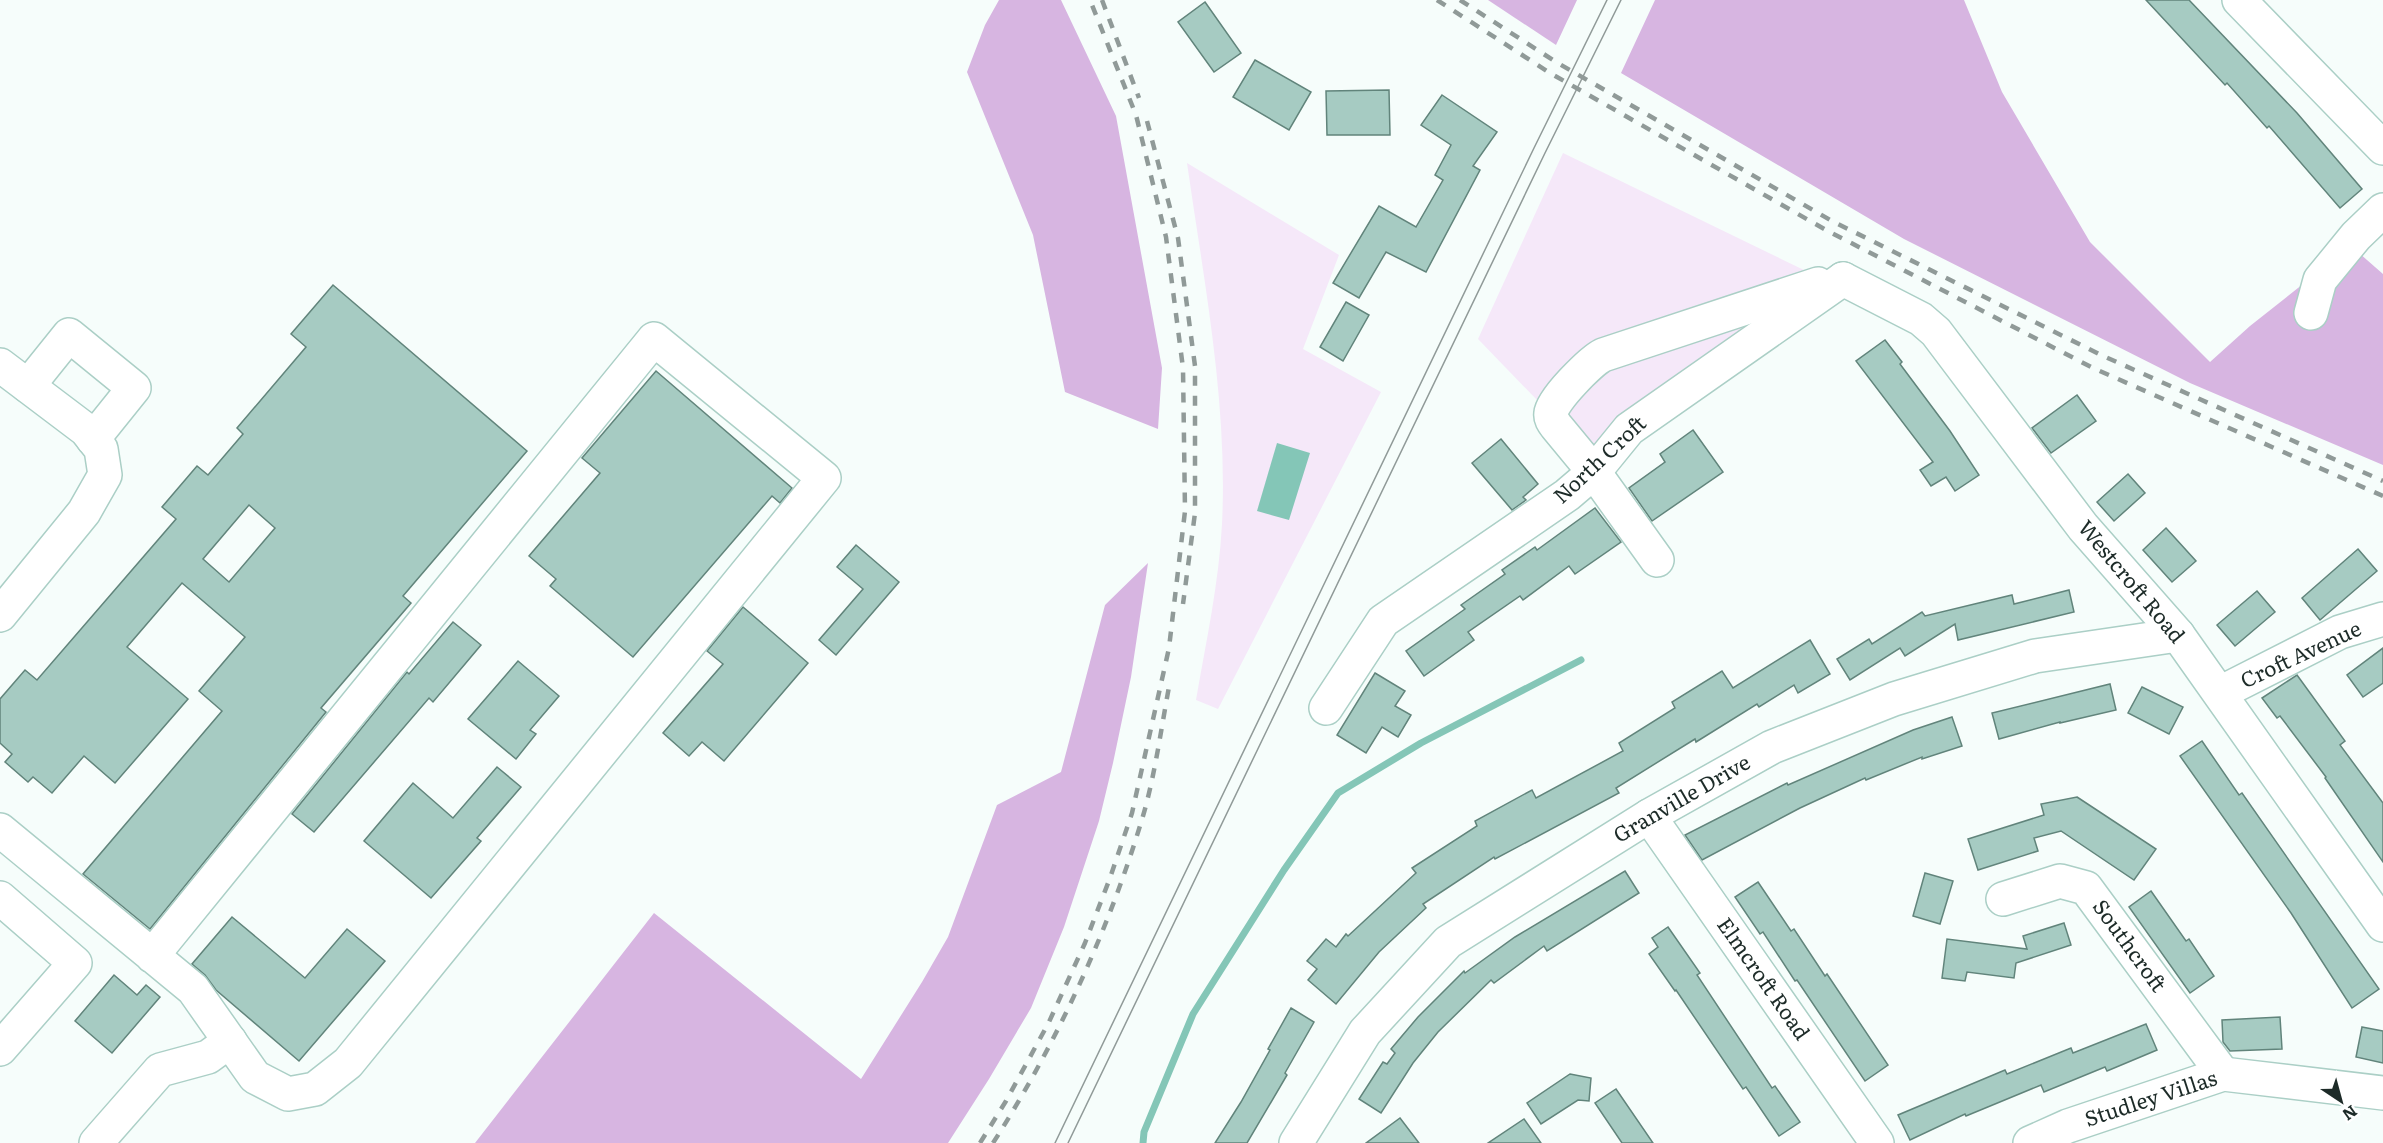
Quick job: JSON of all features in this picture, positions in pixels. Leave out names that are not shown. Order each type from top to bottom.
[{"type":"street","points":[[2258,7],[2383,148]]},
{"type":"street","points":[[2311,313],[2320,280],[2356,236],[2383,210]]},
{"type":"street","points":[[1657,560],[1594,472],[1556,426],[1552,420],[1553,406],[1593,360],[1823,282],[1843,279]]},
{"type":"street","name":"North Croft","points":[[1326,708],[1383,621],[1567,495],[1594,472],[1629,429],[1843,279]]},
{"type":"street","name":"Westcroft Road","points":[[1843,279],[1930,325],[2083,527],[2178,635],[2383,925]]},
{"type":"street","points":[[28,387],[69,335],[134,388],[93,439]]},
{"type":"street","points":[[0,830],[152,956],[193,989],[255,1077],[288,1094],[315,1089],[348,1063],[824,478],[654,339],[152,956]]},
{"type":"street","points":[[0,365],[86,430],[101,449],[105,475],[84,512],[0,615]]},
{"type":"street","name":"Croft Avenue","points":[[2220,693],[2340,632],[2383,619]]},
{"type":"street","name":"Granville Drive","points":[[1305,1140],[1365,1032],[1448,942],[1649,816],[1772,747],[1894,699],[2035,656],[2178,635]]},
{"type":"street","name":"Elmcroft Road","points":[[1649,816],[1877,1143]]},
{"type":"street","name":"Southcroft","points":[[2003,899],[2060,881],[2086,888],[2223,1074]]},
{"type":"street","points":[[0,898],[75,963],[0,1049]]},
{"type":"street","points":[[96,1143],[160,1070],[208,1057],[230,1041]]},
{"type":"street","name":"Studley Villas","points":[[2030,1143],[2068,1126],[2223,1074],[2383,1093]]},
{"type":"shaded area","points":[[999,0],[1061,0],[1116,116],[1162,368],[1158,429],[1065,392],[1033,235],[967,72],[985,25]]},
{"type":"shaded area","points":[[1488,0],[1577,0],[1556,45]]},
{"type":"shaded area","points":[[1655,0],[1964,0],[2002,92],[2090,242],[2210,362],[2250,326],[2351,246],[2383,274],[2383,465],[2190,383],[1904,239],[1621,73]]},
{"type":"shaded area","points":[[1563,153],[1806,271],[1823,286],[1594,459],[1478,339]]},
{"type":"shaded area","points":[[1187,163],[1339,255],[1303,349],[1381,392],[1218,709],[1196,700],[1218,568],[1223,479],[1213,343]]},
{"type":"shaded area","points":[[1277,443],[1310,453],[1289,520],[1257,511]]},
{"type":"shaded area","points":[[1148,563],[1131,677],[1113,763],[1099,821],[1064,927],[1031,1008],[948,1143],[475,1143],[654,913],[861,1079],[948,937],[997,805],[1061,772],[1105,605]]},
{"type":"building","points":[[2146,0],[2189,0],[2297,113],[2362,189],[2340,208],[2269,126],[2267,128],[2227,83],[2225,85]]},
{"type":"building","points":[[1205,2],[1241,53],[1214,72],[1178,22]]},
{"type":"building","points":[[1255,60],[1311,92],[1289,130],[1233,97]]},
{"type":"building","points":[[1389,90],[1390,135],[1327,135],[1326,91]]},
{"type":"building","points":[[1442,95],[1497,132],[1473,166],[1480,170],[1426,272],[1386,252],[1359,298],[1333,283],[1379,206],[1416,227],[1443,180],[1435,175],[1451,145],[1421,125]]},
{"type":"building","points":[[333,285],[527,451],[403,596],[411,603],[321,708],[326,712],[150,929],[83,874],[222,711],[199,691],[245,637],[182,583],[127,647],[188,699],[115,783],[84,756],[52,793],[33,777],[28,782],[5,762],[12,754],[0,743],[0,699],[25,670],[37,680],[176,519],[162,507],[197,466],[208,475],[243,434],[237,428],[306,347],[291,334]],"holes":[[[249,505],[275,528],[229,582],[203,559]]]},
{"type":"building","points":[[1346,302],[1369,315],[1343,361],[1320,347]]},
{"type":"building","points":[[1885,340],[1979,475],[1955,491],[1946,477],[1931,486],[1920,470],[1933,462],[1856,361]]},
{"type":"building","points":[[656,371],[792,488],[780,503],[772,496],[633,657],[550,586],[556,579],[529,556],[600,473],[582,458]]},
{"type":"building","points":[[2077,395],[2096,421],[2051,453],[2032,428]]},
{"type":"building","points":[[1693,430],[1723,472],[1652,521],[1629,488],[1665,462],[1660,454]]},
{"type":"building","points":[[1501,439],[1538,484],[1523,497],[1526,500],[1512,510],[1472,463]]},
{"type":"building","points":[[2128,474],[2145,493],[2114,521],[2097,502]]},
{"type":"building","points":[[1595,508],[1621,542],[1575,574],[1569,566],[1523,600],[1520,596],[1468,632],[1474,640],[1424,676],[1406,651],[1465,609],[1461,605],[1505,574],[1502,570],[1535,547],[1537,550]]},
{"type":"building","points":[[2166,528],[2196,561],[2172,582],[2143,550]]},
{"type":"building","points":[[856,545],[899,582],[836,655],[819,640],[863,589],[837,567]]},
{"type":"building","points":[[2358,549],[2377,571],[2320,620],[2302,598]]},
{"type":"building","points":[[2069,590],[2074,612],[1958,640],[1955,624],[1905,656],[1900,648],[1850,680],[1837,659],[1869,639],[1872,644],[1922,612],[1925,616],[2012,595],[2014,604]]},
{"type":"building","points":[[2257,591],[2275,612],[2235,646],[2217,625]]},
{"type":"building","points":[[743,607],[808,663],[724,761],[702,742],[689,756],[663,733],[723,664],[707,651]]},
{"type":"building","points":[[453,622],[481,645],[433,702],[429,698],[314,832],[292,814],[407,672],[409,674]]},
{"type":"building","points":[[1810,640],[1830,674],[1798,693],[1794,685],[1759,707],[1757,704],[1696,742],[1695,739],[1616,788],[1619,793],[1495,859],[1494,857],[1423,904],[1426,908],[1379,952],[1336,1004],[1308,980],[1317,969],[1307,961],[1326,939],[1336,947],[1346,934],[1348,936],[1416,873],[1412,868],[1477,826],[1475,821],[1532,790],[1536,798],[1623,751],[1619,743],[1675,708],[1672,702],[1722,671],[1733,688]]},
{"type":"building","points":[[2383,648],[2383,683],[2363,697],[2347,675]]},
{"type":"building","points":[[518,661],[559,696],[530,730],[536,734],[516,759],[468,719]]},
{"type":"building","points":[[1375,673],[1405,691],[1395,706],[1411,715],[1398,737],[1382,727],[1366,753],[1337,735]]},
{"type":"building","points":[[2297,675],[2345,741],[2340,745],[2383,803],[2383,862],[2326,777],[2280,716],[2277,718],[2262,698]]},
{"type":"building","points":[[2110,684],[2116,710],[2060,722],[1999,739],[1992,713]]},
{"type":"building","points":[[2142,687],[2183,707],[2169,734],[2128,713]]},
{"type":"building","points":[[1952,717],[1962,746],[1922,759],[1922,757],[1866,780],[1865,778],[1800,808],[1702,860],[1685,835],[1787,783],[1788,785],[1913,730]]},
{"type":"building","points":[[2202,741],[2239,795],[2242,793],[2379,989],[2352,1008],[2291,913],[2180,756]]},
{"type":"building","points":[[497,767],[521,787],[477,838],[481,841],[431,898],[364,841],[413,783],[453,818]]},
{"type":"building","points":[[2077,797],[2156,849],[2134,880],[2061,831],[2034,838],[2038,851],[1978,870],[1968,839],[2044,815],[2041,804]]},
{"type":"building","points":[[1625,871],[1639,893],[1547,951],[1544,946],[1494,983],[1491,980],[1438,1032],[1413,1063],[1381,1113],[1359,1099],[1383,1062],[1387,1064],[1395,1053],[1391,1049],[1418,1017],[1464,971],[1465,973],[1515,937]]},
{"type":"building","points":[[1925,873],[1953,881],[1940,924],[1913,916]]},
{"type":"building","points":[[1758,882],[1791,931],[1794,929],[1825,976],[1827,974],[1888,1065],[1865,1081],[1797,980],[1795,981],[1763,932],[1760,934],[1735,897]]},
{"type":"building","points":[[2151,891],[2186,941],[2189,939],[2214,976],[2190,993],[2129,907]]},
{"type":"building","points":[[232,917],[305,978],[347,929],[385,961],[299,1061],[216,990],[205,975],[192,964]]},
{"type":"building","points":[[2064,923],[2071,945],[2016,963],[2014,978],[1967,972],[1965,981],[1942,978],[1947,939],[2027,949],[2023,936]]},
{"type":"building","points":[[1668,927],[1700,973],[1697,975],[1772,1088],[1775,1086],[1800,1122],[1779,1136],[1746,1087],[1743,1089],[1649,954],[1658,947],[1652,938]]},
{"type":"building","points":[[114,975],[137,995],[146,985],[160,997],[112,1053],[75,1021]]},
{"type":"building","points":[[1291,1008],[1314,1022],[1285,1073],[1287,1075],[1247,1143],[1215,1143],[1241,1102]]},
{"type":"building","points":[[2280,1017],[2282,1049],[2230,1051],[2223,1042],[2222,1020]]},
{"type":"building","points":[[2146,1024],[2157,1050],[2107,1071],[2105,1067],[2044,1092],[2041,1085],[1966,1116],[1965,1114],[1910,1140],[1898,1115],[2005,1070],[2007,1074],[2071,1048],[2073,1053]]},
{"type":"building","points":[[2362,1027],[2383,1031],[2383,1063],[2356,1057]]},
{"type":"building","points":[[1570,1074],[1591,1078],[1589,1101],[1578,1100],[1541,1124],[1527,1103]]},
{"type":"building","points":[[1616,1089],[1653,1143],[1622,1143],[1595,1103]]},
{"type":"building","points":[[1400,1118],[1419,1143],[1366,1143]]},
{"type":"building","points":[[1524,1119],[1541,1143],[1488,1143]]},
{"type":"waterway","points":[[1143,1143],[1144,1132],[1193,1014],[1284,870],[1338,793],[1421,743],[1581,660]]},
{"type":"tram line","points":[[1055,1143],[1607,0]]},
{"type":"tram line","points":[[1068,1143],[1621,0]]},
{"type":"railway","points":[[980,1143],[1049,1022],[1085,943],[1132,813],[1169,648],[1185,511],[1183,368],[1166,237],[1136,115],[1090,0]]},
{"type":"railway","points":[[1102,0],[1139,98]]},
{"type":"railway","points":[[1437,0],[1550,73],[1826,230],[2093,368],[2383,496]]},
{"type":"railway","points":[[1460,0],[1556,62],[1832,221],[2101,355],[2383,481]]},
{"type":"railway","points":[[1147,121],[1178,238],[1195,366],[1195,513],[1183,604]]},
{"type":"railway","points":[[993,1143],[1060,1026],[1114,901],[1143,816],[1169,687]]}]
